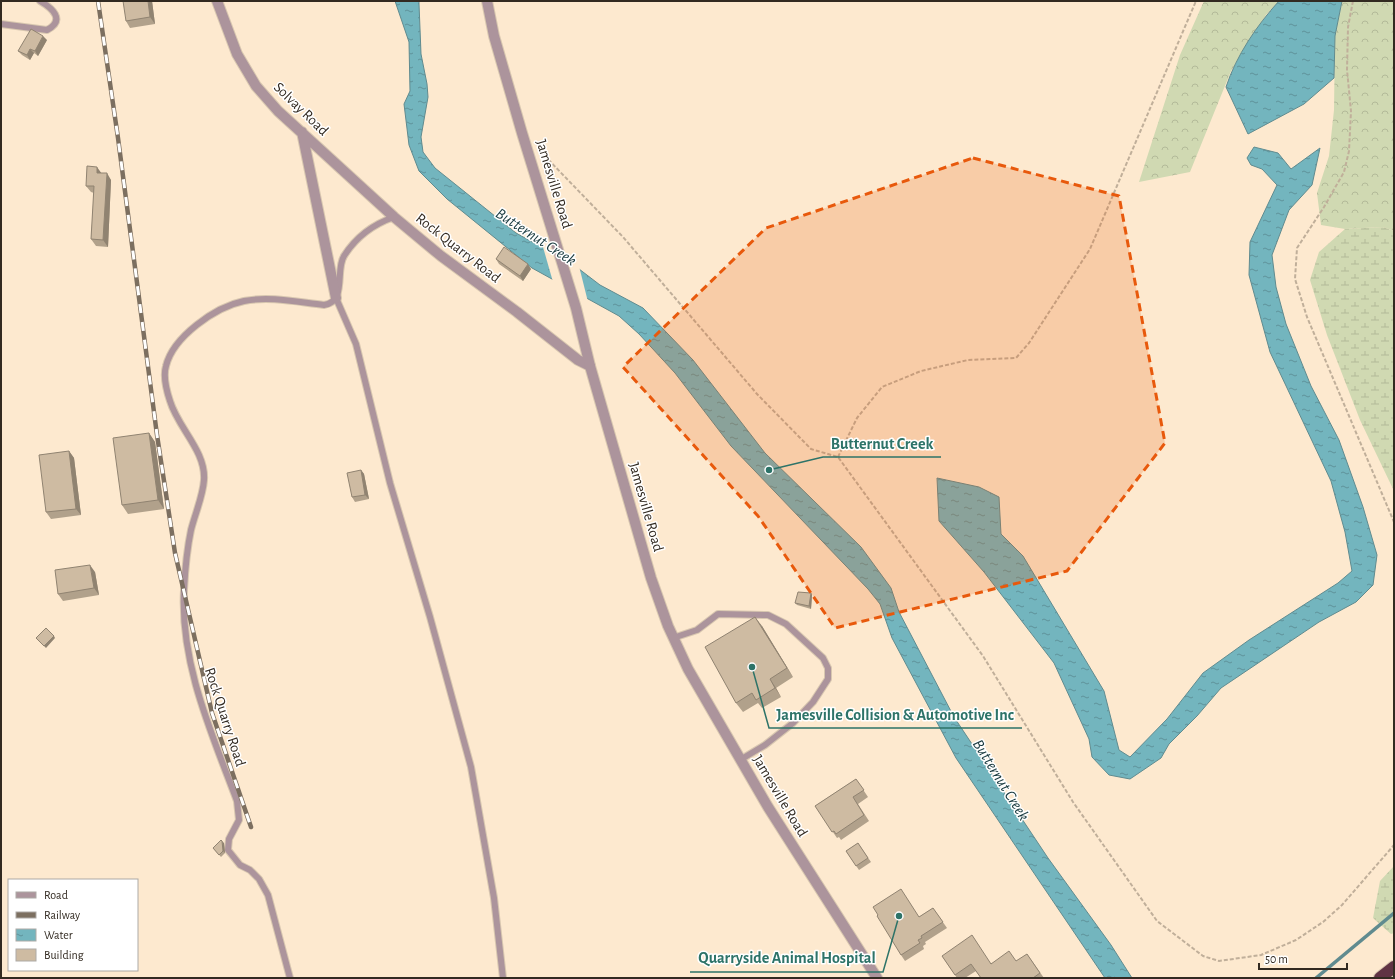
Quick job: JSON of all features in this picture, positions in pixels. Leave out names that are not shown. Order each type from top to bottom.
[{"type":"highway","points":[[1380,978],[1394,967]]},
{"type":"street","name":"Solvay Road","points":[[217,1],[237,54],[256,86],[278,111],[394,217]]},
{"type":"street","name":"Jamesville Road","points":[[487,1],[494,36],[576,308],[590,366],[652,578],[673,638],[688,669],[768,807],[877,978]]},
{"type":"street","points":[[302,132],[336,298]]},
{"type":"street","name":"Rock Quarry Road","points":[[394,217],[441,256],[517,312],[578,360],[590,366]]},
{"type":"lane","points":[[1,24],[47,30],[52,27],[56,21],[56,14],[49,6],[40,1]]},
{"type":"lane","name":"Rock Quarry Road","points":[[290,978],[268,895],[259,879],[250,870],[240,865],[228,850],[229,839],[240,820],[237,801],[197,688],[187,642],[184,592],[191,531],[204,480],[202,465],[193,444],[178,421],[169,401],[165,368],[171,352],[182,338],[207,317],[225,307],[244,301],[275,299],[324,305],[330,304],[336,298],[343,257],[367,230],[394,217]]},
{"type":"lane","points":[[336,298],[356,344],[390,483],[430,617],[471,767],[494,898],[503,978]]},
{"type":"lane","points":[[673,638],[697,630],[718,614],[768,615],[786,624],[823,658],[828,668],[828,679],[813,702],[793,723],[764,745],[740,760]]},
{"type":"path","points":[[838,457],[857,418],[882,387],[921,371],[968,360],[1016,358],[1030,343],[1090,249],[1196,1]]},
{"type":"path","points":[[1353,1],[1348,34],[1347,70],[1351,110],[1349,152],[1344,172],[1324,207],[1297,248],[1295,280],[1307,317],[1394,522]]},
{"type":"path","points":[[538,149],[623,237],[757,394],[805,444],[811,449],[838,457],[983,656],[1073,802],[1157,921],[1203,956],[1219,961],[1261,955],[1296,940],[1323,922],[1342,905],[1394,845]]},
{"type":"highlighted area","points":[[973,158],[1119,196],[1165,443],[1067,571],[835,628],[758,516],[623,367],[766,228]]},
{"type":"green space","points":[[1204,1],[1279,1],[1266,15],[1231,71],[1190,172],[1139,182],[1180,55]]},
{"type":"green space","points":[[1342,1],[1394,1],[1394,231],[1383,227],[1345,229],[1321,225],[1317,193],[1329,156],[1334,110],[1335,36]]},
{"type":"green space","points":[[1383,227],[1394,231],[1394,491],[1360,420],[1327,335],[1310,280],[1319,252],[1345,229]]},
{"type":"green space","points":[[1394,866],[1394,933],[1391,934],[1373,918],[1380,881]]},
{"type":"water","points":[[395,1],[419,1],[421,54],[428,97],[421,137],[423,152],[435,168],[516,233],[534,243],[542,242],[549,246],[600,285],[643,308],[693,360],[765,453],[861,547],[891,588],[899,612],[954,717],[1048,858],[1111,945],[1132,978],[1105,978],[956,758],[892,638],[880,604],[868,589],[731,446],[675,373],[639,334],[619,316],[532,268],[447,199],[419,171],[409,145],[404,104],[410,91],[409,42]]},
{"type":"water","points":[[1279,1],[1342,1],[1335,36],[1334,78],[1304,104],[1248,134],[1226,87],[1241,52],[1263,20]]},
{"type":"water","points":[[1254,147],[1278,153],[1291,169],[1320,148],[1312,185],[1289,210],[1272,255],[1276,287],[1286,324],[1311,386],[1339,440],[1363,507],[1377,555],[1373,585],[1356,602],[1319,622],[1221,688],[1197,716],[1169,744],[1161,758],[1130,779],[1109,775],[1092,757],[1089,739],[1054,663],[984,572],[939,521],[937,478],[979,487],[999,497],[1001,534],[1023,556],[1104,691],[1119,750],[1130,757],[1167,719],[1203,673],[1249,640],[1338,583],[1352,571],[1345,532],[1331,481],[1270,352],[1249,275],[1250,242],[1277,185],[1262,169],[1251,165],[1247,158]]},
{"type":"pier","points":[[541,240],[550,244],[579,266],[588,302],[553,282]]},
{"type":"building","points":[[123,1],[148,1],[150,17],[126,21]]},
{"type":"building","points":[[31,29],[43,36],[35,51],[30,49],[27,55],[18,51]]},
{"type":"building","points":[[87,166],[97,167],[97,173],[107,173],[103,240],[91,239],[94,186],[86,186]]},
{"type":"building","points":[[504,247],[528,264],[520,276],[496,259]]},
{"type":"building","points":[[149,433],[158,500],[122,505],[113,438]]},
{"type":"building","points":[[69,451],[76,509],[46,512],[39,455]]},
{"type":"building","points":[[361,470],[365,495],[352,497],[347,473]]},
{"type":"building","points":[[90,565],[94,588],[58,594],[55,570]]},
{"type":"building","points":[[798,592],[811,593],[809,606],[795,603]]},
{"type":"building","points":[[755,617],[787,668],[770,679],[775,688],[756,700],[752,693],[736,703],[705,647]]},
{"type":"building","points":[[46,628],[54,636],[44,646],[36,638]]},
{"type":"building","points":[[856,779],[864,790],[853,797],[864,815],[836,834],[834,831],[832,832],[815,806]]},
{"type":"building","points":[[221,840],[223,851],[219,855],[213,848]]},
{"type":"building","points":[[858,843],[868,858],[856,866],[846,851]]},
{"type":"building","points":[[901,889],[919,917],[933,908],[943,922],[921,936],[922,938],[918,940],[920,943],[901,955],[873,907]]},
{"type":"building","points":[[972,935],[991,964],[1009,951],[1016,961],[1027,954],[1040,973],[1033,978],[981,978],[971,964],[955,975],[942,956]]},
{"type":"waterway","points":[[1316,978],[1394,913]]},
{"type":"railway","points":[[98,1],[118,138],[157,435],[175,553],[212,713],[251,827]]},
{"type":"place","name":"Butternut Creek","points":[[769,470]]},
{"type":"place","name":"Jamesville Collision & Automotive Inc","points":[[752,667]]},
{"type":"place","name":"Quarryside Animal Hospital","points":[[899,916]]}]
